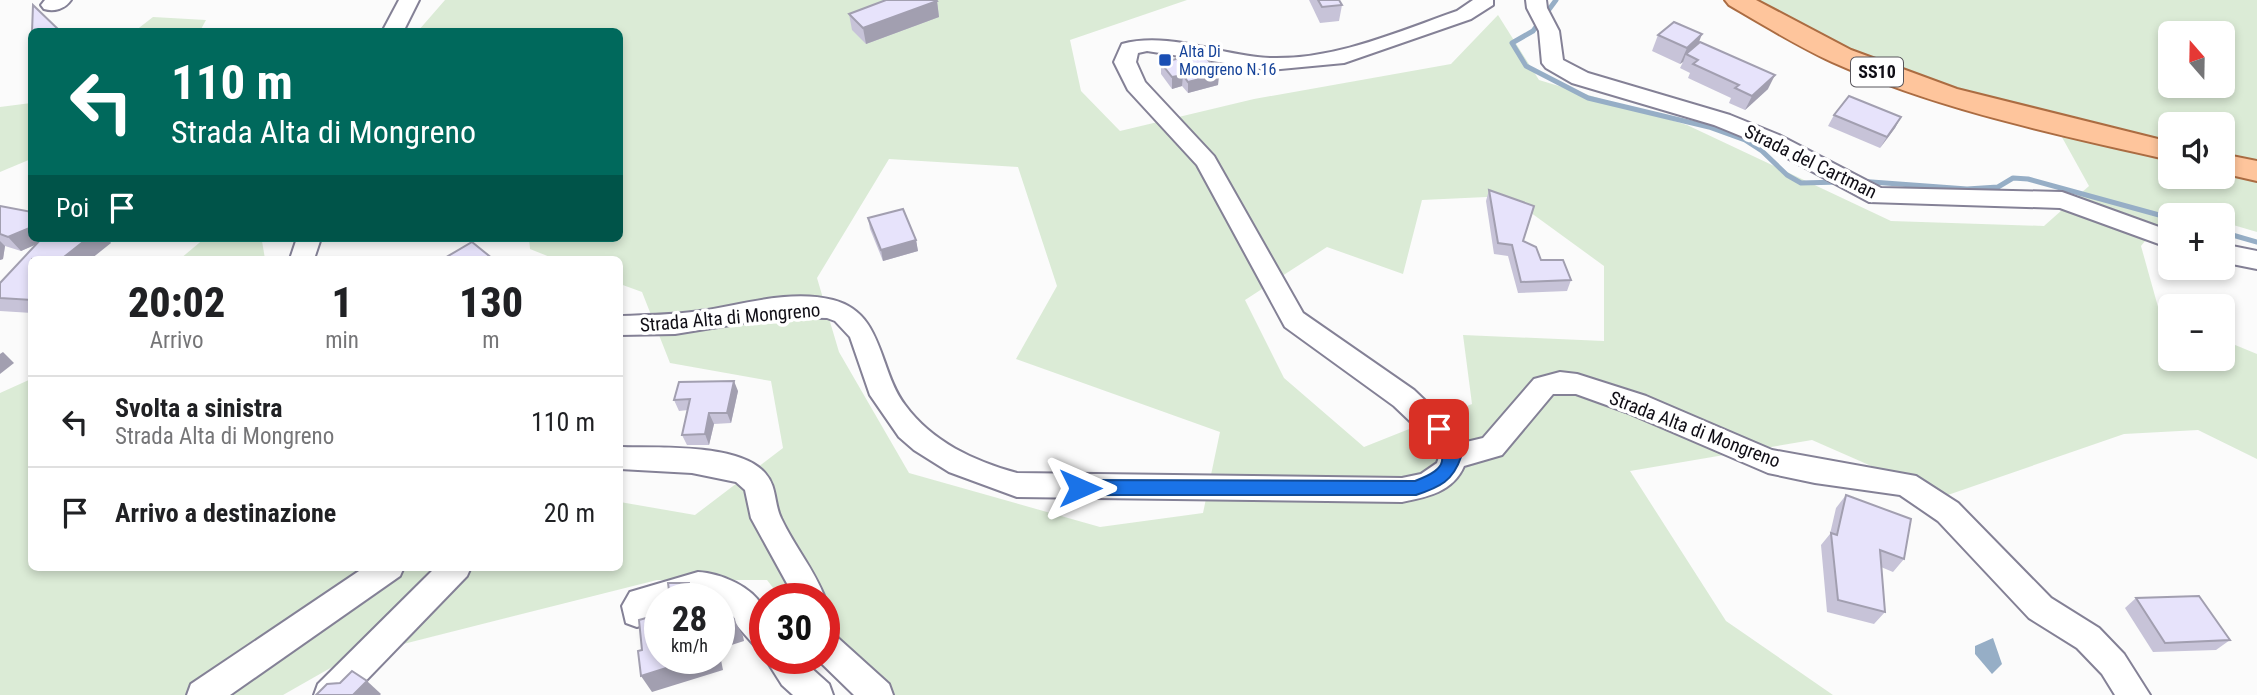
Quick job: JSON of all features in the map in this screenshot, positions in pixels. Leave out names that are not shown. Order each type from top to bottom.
[{"type":"main road","name":"SS10","points":[[1738,0],[1807,42],[1851,62],[1940,95],[2158,147]]},
{"type":"main road","points":[[2235,166],[2257,171]]},
{"type":"street","points":[[394,28],[409,0]]},
{"type":"street","points":[[1453,457],[1447,439],[1439,429],[1404,398],[1294,320],[1206,161],[1136,85],[1125,62],[1129,48],[1147,45],[1270,64],[1344,58],[1464,16],[1483,5],[1483,0]]},
{"type":"street","name":"Strada del Cartman","points":[[1537,4],[1549,30],[1553,63],[1565,71],[1580,78],[1722,120],[1771,140],[1877,196],[1926,200],[2062,200],[2158,236]]},
{"type":"street","points":[[2235,256],[2257,260]]},
{"type":"street","name":"Strada Alta di Mongreno","points":[[623,326],[682,324],[804,306],[834,309],[849,317],[861,330],[884,395],[904,421],[930,447],[957,466],[987,478],[1017,485],[1402,490],[1428,485],[1439,479],[1448,470],[1453,457],[1492,447],[1544,386],[1560,382],[1577,384],[1636,404],[1768,461],[1815,471],[1906,484],[1948,512],[2040,608],[2088,638],[2113,664],[2134,695]]},
{"type":"street","points":[[623,458],[719,464],[740,470],[755,480],[762,497],[765,516],[805,583]]},
{"type":"street","points":[[203,695],[383,571]]},
{"type":"street","points":[[330,695],[452,571]]},
{"type":"street","points":[[637,613],[637,606],[641,602],[689,586],[712,584],[740,601],[749,613]]},
{"type":"street","points":[[840,660],[877,695]]},
{"type":"street","points":[[793,674],[817,695]]},
{"type":"green space","points":[[445,0],[1187,0],[1070,40],[1081,91],[1120,131],[1254,99],[1451,64],[1498,15],[1539,80],[1687,125],[1891,221],[2044,226],[2089,186],[2053,121],[1959,99],[1824,41],[1755,0],[2257,0],[2257,232],[2235,226],[2235,203],[2158,203],[2158,225],[2141,246],[2158,307],[2158,371],[2235,371],[2235,345],[2257,354],[2257,459],[2198,430],[2124,434],[1942,497],[1812,440],[1630,471],[1726,621],[1833,695],[852,695],[836,674],[840,674],[840,583],[657,580],[348,658],[283,695],[0,695],[0,393],[28,380],[28,571],[623,571],[623,503],[695,515],[783,448],[771,381],[670,363],[642,292],[623,285],[623,256],[548,256],[530,249],[529,242],[623,242],[623,28],[421,28]],"holes":[[[889,159],[1018,167],[1057,286],[1016,359],[1220,432],[1203,513],[1100,527],[909,473],[839,352],[817,278]],[[1508,196],[1604,266],[1604,341],[1463,335],[1472,404],[1364,447],[1284,378],[1245,300],[1327,247],[1403,274],[1422,200]]]},
{"type":"green space","points":[[153,17],[206,20],[202,28],[139,28]]},
{"type":"green space","points":[[28,103],[28,160],[0,172],[0,107]]},
{"type":"green space","points":[[200,242],[262,242],[264,256],[184,256]]},
{"type":"water","points":[[1993,638],[2002,664],[1992,674],[1975,654],[1975,646]]},
{"type":"building","points":[[886,0],[937,1],[863,28],[849,14]]},
{"type":"building","points":[[1318,0],[1339,0],[1342,5],[1322,7]]},
{"type":"building","points":[[33,5],[57,28],[32,28]]},
{"type":"building","points":[[1674,22],[1702,34],[1687,48],[1658,35]]},
{"type":"building","points":[[1700,42],[1775,75],[1752,96],[1735,88],[1739,85],[1693,64],[1698,60],[1686,54]]},
{"type":"building","points":[[1202,52],[1219,74],[1188,82],[1183,75],[1172,77],[1161,63]]},
{"type":"building","points":[[1849,96],[1901,117],[1887,137],[1834,115]]},
{"type":"building","points":[[1489,190],[1534,206],[1523,241],[1536,247],[1541,260],[1563,260],[1571,280],[1521,282],[1512,245],[1498,243]]},
{"type":"building","points":[[0,206],[28,211],[28,229],[8,237],[0,234]]},
{"type":"building","points":[[903,209],[916,240],[881,250],[868,218]]},
{"type":"building","points":[[38,242],[83,242],[65,256],[28,256],[28,300],[0,298],[0,283]]},
{"type":"building","points":[[472,242],[489,256],[448,256]]},
{"type":"building","points":[[734,381],[727,413],[709,413],[705,434],[682,435],[690,399],[674,400],[679,382]]},
{"type":"building","points":[[1846,495],[1911,519],[1904,559],[1880,550],[1885,612],[1838,600],[1831,533],[1837,535]]},
{"type":"building","points":[[2199,596],[2230,640],[2165,643],[2136,598]]},
{"type":"building","points":[[644,619],[644,674],[647,674],[641,676],[638,651],[642,650],[639,620]]},
{"type":"building","points":[[352,671],[367,681],[353,695],[316,695],[327,684],[340,683]]},
{"type":"waterway","points":[[1556,0],[1533,31],[1512,43],[1526,66],[1588,98],[1709,127],[1745,140],[1762,151],[1787,175],[1801,183],[1840,182]]},
{"type":"waterway","points":[[1858,181],[1967,189],[1998,187],[2013,178],[2028,179],[2158,215]]},
{"type":"waterway","points":[[2235,236],[2257,242]]},
{"type":"place","name":"Alta Di Mongreno N.16","points":[[1165,60]]},
{"type":"route","points":[[1080,488],[1416,488],[1439,479],[1448,470],[1453,457],[1447,439],[1439,429]]}]
